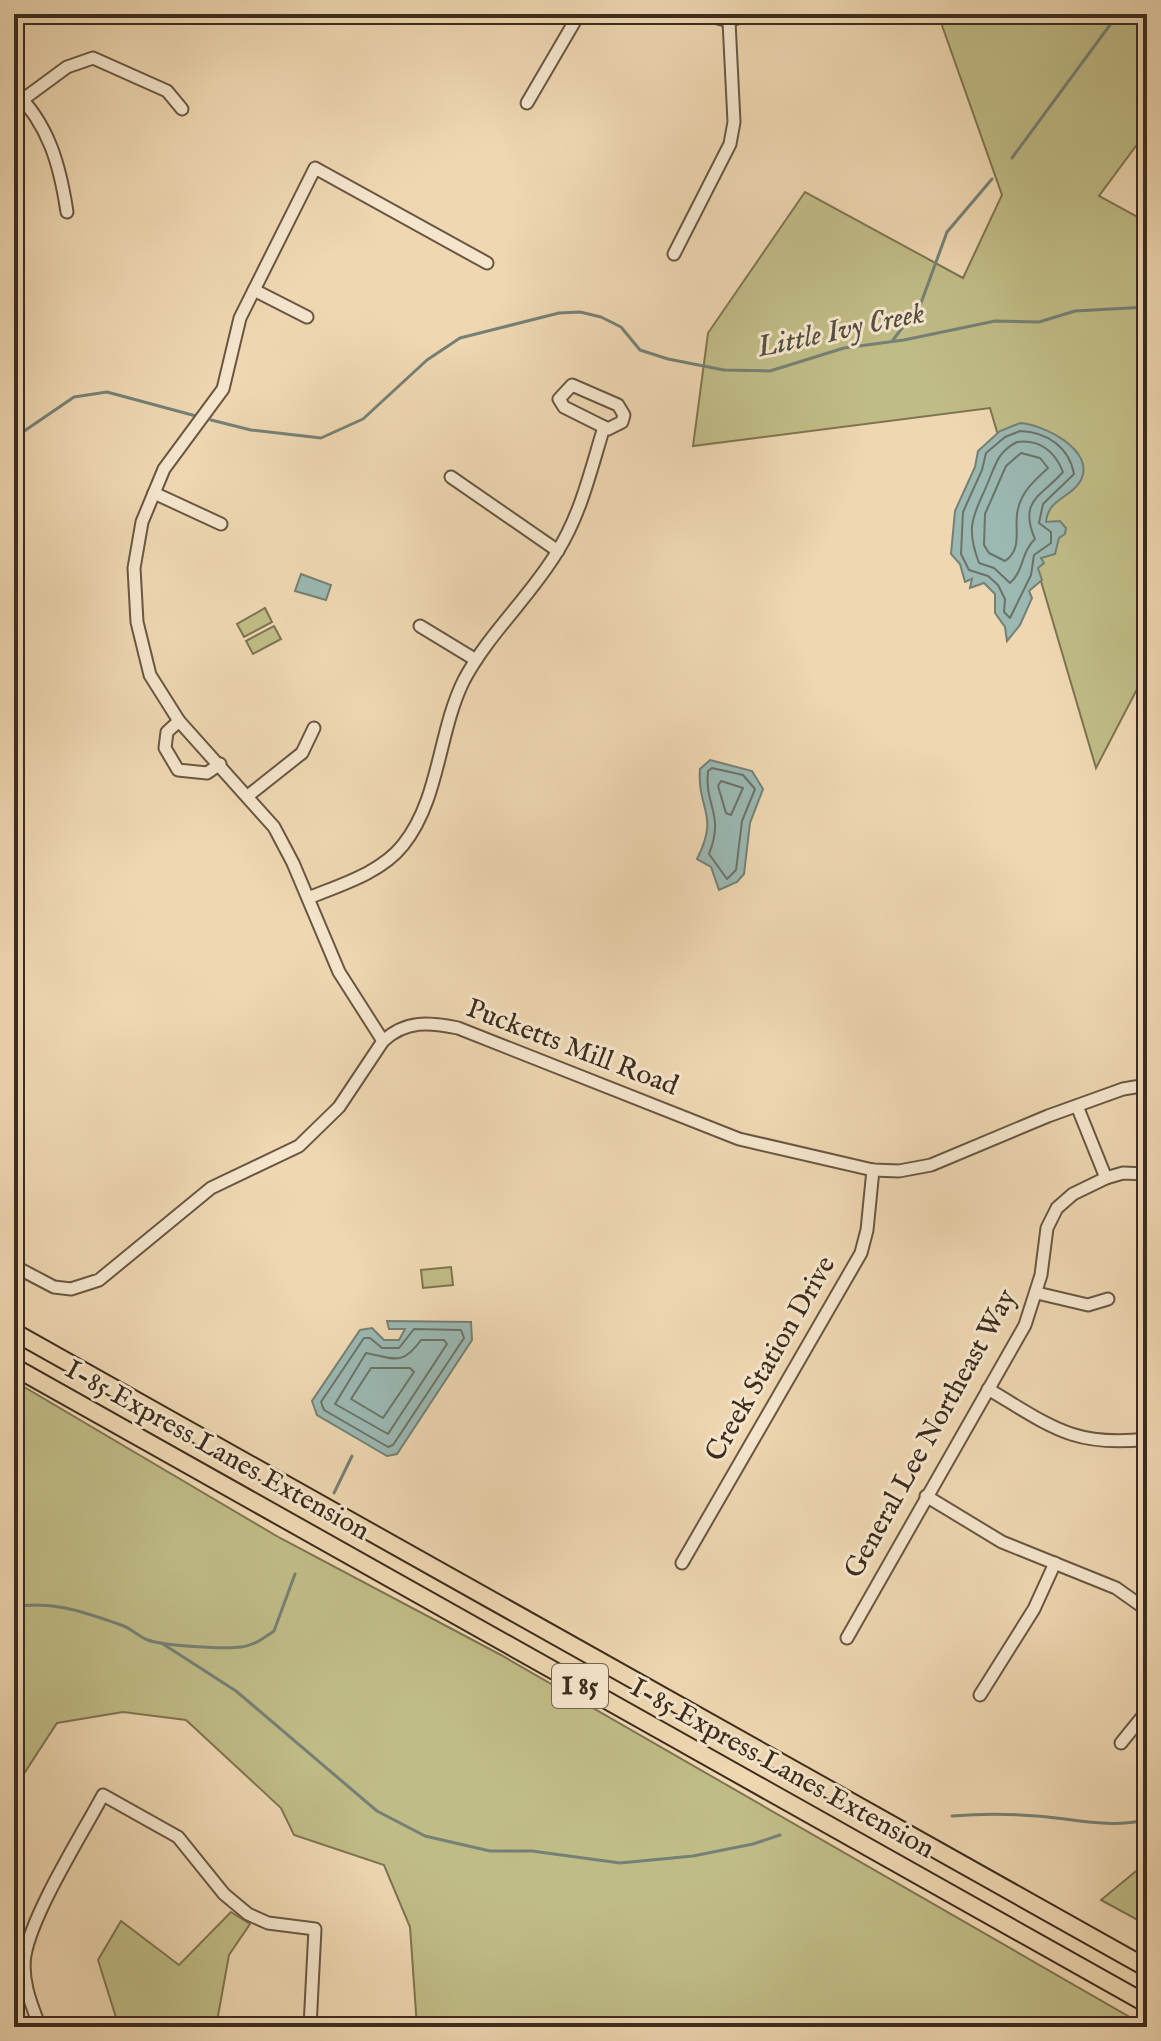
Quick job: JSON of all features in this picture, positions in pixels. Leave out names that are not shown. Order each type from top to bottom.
[{"type":"highway","name":"I-85 Express Lanes Extension","points":[[14,1332],[1147,1968]]},
{"type":"highway","name":"I-85 Express Lanes Extension","points":[[14,1367],[1147,2004]]},
{"type":"street","points":[[527,103],[579,14]]},
{"type":"street","points":[[703,14],[729,21],[748,14]]},
{"type":"street","points":[[674,254],[730,144],[734,122],[729,21]]},
{"type":"street","points":[[67,212],[53,147],[16,98],[67,67],[93,58],[167,91],[182,109]]},
{"type":"street","points":[[14,1266],[63,1288],[83,1287],[99,1280],[211,1188],[299,1146],[339,1107],[383,1041],[339,972],[274,827],[249,795],[179,721],[150,675],[137,622],[134,568],[142,522],[164,469],[223,389],[240,318],[315,168],[487,263]]},
{"type":"street","points":[[254,290],[307,317]]},
{"type":"street","points":[[572,385],[618,405],[624,415],[622,422],[616,428],[604,427],[564,407],[559,399],[563,391],[572,385]]},
{"type":"street","points":[[308,898],[373,870],[402,847],[418,822],[463,683],[476,660],[558,551],[576,516],[604,427]]},
{"type":"street","points":[[451,477],[558,551]]},
{"type":"street","points":[[154,493],[221,524]]},
{"type":"street","points":[[420,626],[476,660]]},
{"type":"street","points":[[179,721],[167,732],[165,748],[178,770],[207,773],[220,764]]},
{"type":"street","points":[[249,795],[302,753],[314,728]]},
{"type":"street","name":"Pucketts Mill Road","points":[[383,1041],[393,1032],[412,1024],[458,1028],[739,1139],[873,1170],[899,1171],[931,1165],[1077,1106],[1123,1089],[1147,1085]]},
{"type":"street","points":[[1077,1106],[1106,1178]]},
{"type":"street","name":"Creek Station Drive","points":[[682,1563],[861,1253],[867,1230],[873,1170]]},
{"type":"street","name":"General Lee Northeast Way","points":[[847,1638],[1025,1325],[1037,1293],[1047,1228],[1057,1208],[1073,1194],[1106,1178],[1123,1173],[1147,1174]]},
{"type":"street","points":[[1037,1293],[1088,1305],[1108,1299]]},
{"type":"street","points":[[988,1389],[1063,1432],[1095,1442],[1147,1439]]},
{"type":"street","points":[[926,1496],[1002,1542],[1116,1588],[1147,1610]]},
{"type":"street","points":[[980,1695],[1034,1609],[1055,1563]]},
{"type":"street","points":[[1121,1743],[1147,1711]]},
{"type":"street","points":[[40,2027],[29,1998],[25,1957],[33,1929],[103,1795],[178,1837],[224,1894],[248,1914],[268,1923],[315,1929],[310,2027]]},
{"type":"shaded area","points":[[938,14],[1147,14],[1147,131],[1099,196],[1147,222],[1147,670],[1096,768],[990,408],[693,446],[708,333],[805,192],[963,278],[1002,195]]},
{"type":"shaded area","points":[[265,608],[272,622],[244,637],[237,624]]},
{"type":"shaded area","points":[[274,626],[281,639],[253,654],[246,641]]},
{"type":"shaded area","points":[[451,1267],[453,1285],[423,1288],[421,1270]]},
{"type":"shaded area","points":[[14,1381],[280,1538],[501,1655],[1147,2027],[417,2027],[410,1927],[384,1865],[294,1835],[281,1808],[186,1720],[123,1712],[57,1723],[14,1789]]},
{"type":"shaded area","points":[[1147,1862],[1147,1925],[1101,1900]]},
{"type":"shaded area","points":[[231,1912],[250,1924],[229,1955],[216,2027],[119,2027],[98,1960],[121,1921],[179,1965]]},
{"type":"water","points":[[1020,423],[1041,428],[1064,441],[1074,449],[1084,469],[1077,486],[1048,514],[1046,522],[1060,521],[1066,528],[1065,534],[1059,538],[1055,554],[1041,558],[1044,563],[1038,568],[1042,580],[1029,591],[1032,598],[1020,625],[1007,641],[1005,627],[995,613],[995,594],[984,583],[970,588],[972,579],[965,582],[960,564],[951,554],[955,511],[975,467],[978,451],[1000,431]]},
{"type":"water","points":[[301,574],[331,585],[326,600],[295,591]]},
{"type":"water","points":[[710,760],[752,771],[763,789],[750,823],[744,874],[737,882],[719,890],[711,867],[697,859],[707,832],[700,769]]},
{"type":"water","points":[[387,1321],[471,1322],[472,1340],[397,1454],[387,1456],[317,1415],[312,1401],[360,1330],[372,1328],[384,1340],[399,1340],[405,1329],[389,1329]]},
{"type":"waterway","points":[[1012,158],[1118,14]]},
{"type":"waterway","points":[[893,340],[921,303],[947,232],[992,179]]},
{"type":"waterway","name":"Little Ivy Creek","points":[[211,420],[251,430],[321,438],[363,419],[427,360],[460,338],[559,313],[580,312],[601,317],[621,327],[640,350],[668,359],[724,370],[770,371],[844,348],[904,340],[995,321],[1039,322],[1075,311],[1147,307]]},
{"type":"waterway","name":"Little Ivy Creek","points":[[14,438],[74,397],[107,392],[196,416]]},
{"type":"waterway","points":[[334,1493],[352,1456]]},
{"type":"waterway","points":[[14,1607],[42,1605],[69,1609],[125,1626],[156,1642],[241,1647],[274,1631],[295,1574]]},
{"type":"waterway","points":[[163,1644],[236,1691],[377,1811],[425,1836],[490,1851],[532,1851],[620,1863],[693,1856],[753,1844],[780,1835]]},
{"type":"waterway","points":[[952,1816],[1023,1815],[1106,1823],[1147,1820]]}]
